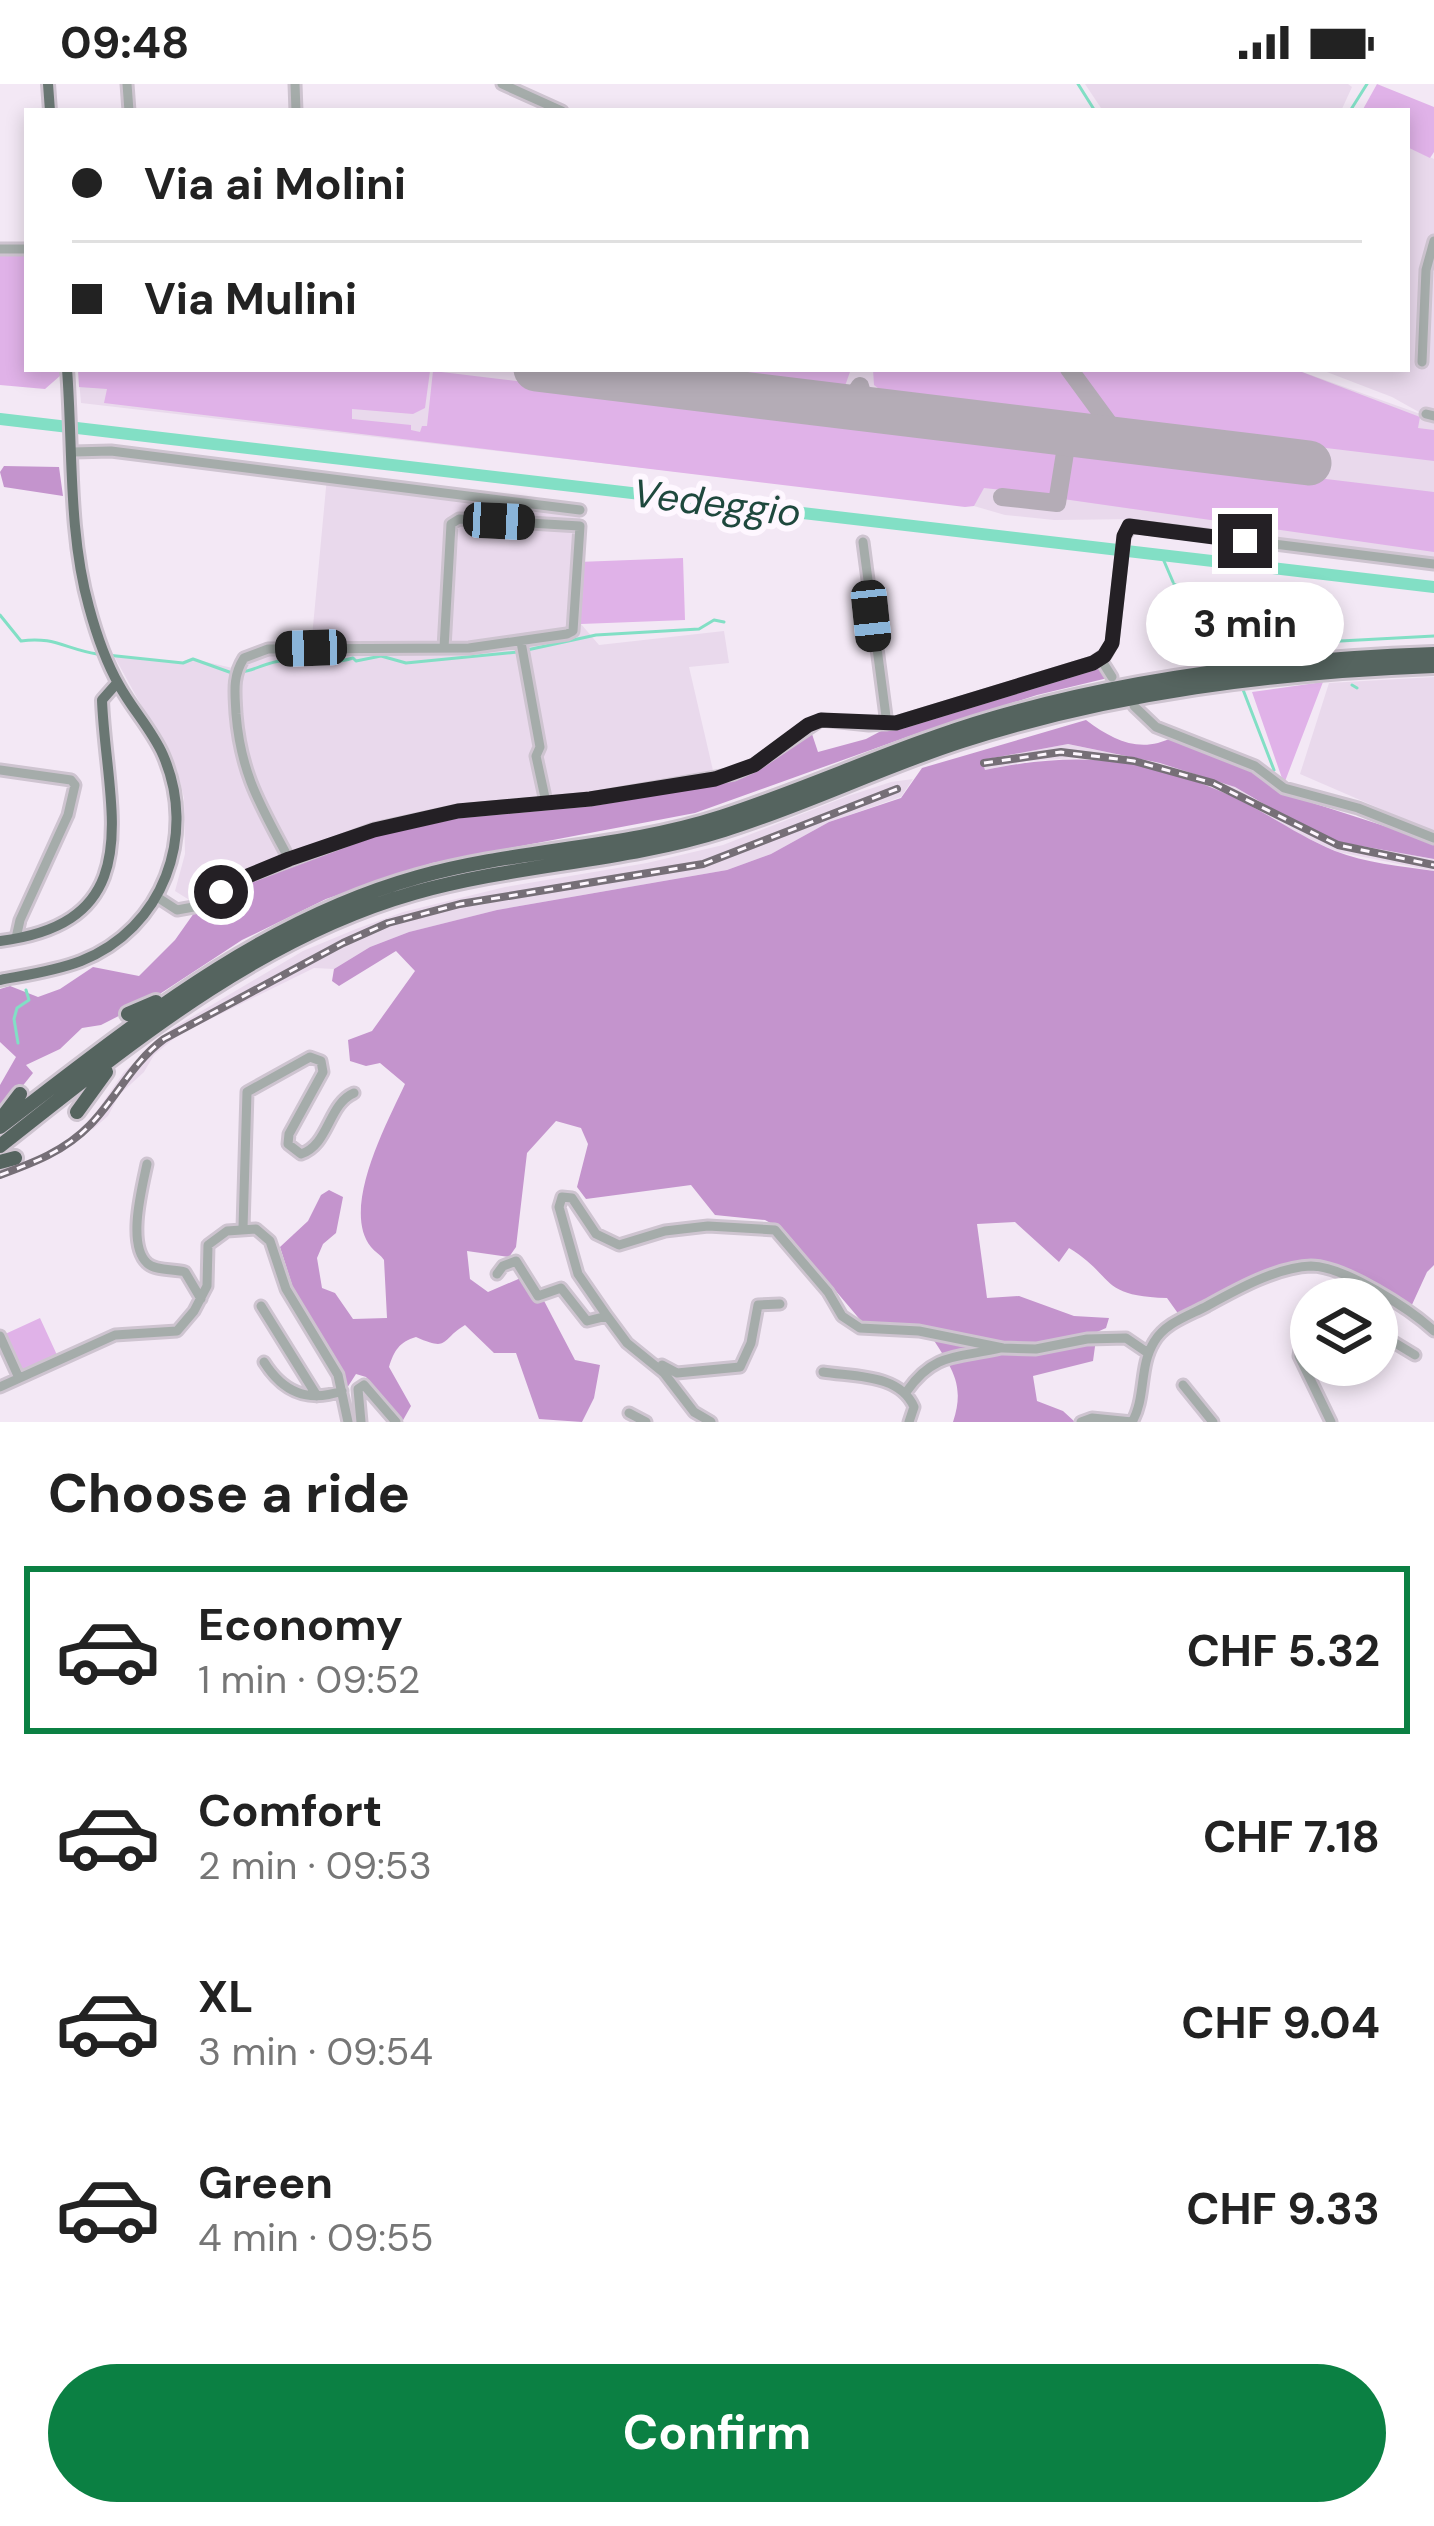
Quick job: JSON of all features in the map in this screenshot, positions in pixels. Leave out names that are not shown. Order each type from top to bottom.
[{"type":"highway","points":[[0,1124],[237,955],[297,922],[418,877],[702,823],[916,743],[1090,693],[1222,671],[1434,654]]},
{"type":"highway","points":[[0,1146],[220,982],[341,918],[419,892],[701,837],[931,751],[1107,702],[1262,678],[1434,666]]},
{"type":"highway","points":[[128,1013],[178,993]]},
{"type":"highway","points":[[77,1112],[99,1079],[143,1037]]},
{"type":"highway","points":[[0,1124],[20,1094]]},
{"type":"main road","points":[[0,980],[79,962],[129,931],[158,897],[177,842],[175,795],[161,750],[117,683],[83,582],[68,372]]},
{"type":"main road","points":[[0,941],[48,930],[79,911],[104,881],[112,856],[102,700],[117,683]]},
{"type":"street","points":[[502,84],[555,108]]},
{"type":"street","points":[[1422,362],[1426,270],[1434,241]]},
{"type":"street","points":[[73,449],[580,510]]},
{"type":"street","points":[[289,859],[242,764],[236,673],[244,658],[268,649],[444,648],[521,642],[572,631],[580,526],[459,519],[451,524],[444,648]]},
{"type":"street","points":[[158,897],[177,910],[199,906],[243,878],[289,859],[395,825],[458,811],[590,799],[734,774],[821,720],[891,724],[1100,658],[1112,643],[1126,530],[1141,525],[1434,564]]},
{"type":"street","points":[[863,542],[891,724]]},
{"type":"street","points":[[521,642],[546,802]]},
{"type":"street","points":[[1100,658],[1112,676]]},
{"type":"street","points":[[1134,706],[1156,727],[1255,766],[1284,788],[1358,808],[1434,838]]},
{"type":"street","points":[[0,770],[71,780],[75,785],[68,815],[16,938]]},
{"type":"street","points":[[243,1228],[247,1092],[310,1057],[321,1061],[322,1072],[289,1134],[292,1151],[301,1154],[316,1146],[344,1097],[354,1093]]},
{"type":"street","points":[[147,1165],[137,1234],[145,1262],[185,1272],[201,1299]]},
{"type":"street","points":[[711,1422],[689,1406],[657,1366],[627,1343],[578,1274],[559,1208],[562,1197],[572,1198],[596,1234],[619,1245],[665,1231],[708,1226],[775,1230],[828,1292],[842,1316],[856,1327],[919,1331],[1003,1348]]},
{"type":"street","points":[[0,1388],[115,1335],[177,1331],[201,1299],[208,1274],[208,1245],[219,1235],[256,1229],[270,1241],[286,1288],[332,1364],[348,1422]]},
{"type":"street","points":[[497,1274],[516,1262],[538,1296],[557,1287],[587,1321],[607,1316]]},
{"type":"street","points":[[1081,1422],[1088,1418],[1132,1422],[1148,1353],[1169,1324],[1240,1287],[1302,1268],[1324,1268],[1387,1296],[1434,1331]]},
{"type":"street","points":[[657,1366],[676,1373],[740,1367],[752,1343],[758,1305],[779,1304]]},
{"type":"street","points":[[261,1306],[317,1396]]},
{"type":"street","points":[[0,1336],[20,1378]]},
{"type":"street","points":[[907,1391],[922,1373],[952,1355],[1126,1338],[1148,1353]]},
{"type":"street","points":[[1398,1344],[1415,1355]]},
{"type":"street","points":[[264,1362],[283,1388],[317,1396],[342,1391]]},
{"type":"street","points":[[823,1372],[882,1381],[907,1391],[914,1407],[912,1421]]},
{"type":"street","points":[[361,1422],[358,1388],[364,1384],[396,1422]]},
{"type":"street","points":[[1183,1384],[1213,1422]]},
{"type":"street","points":[[1313,1386],[1331,1422]]},
{"type":"street","points":[[629,1412],[646,1422]]},
{"type":"shaded area","points":[[1085,84],[1352,87],[1342,108],[1101,108]]},
{"type":"shaded area","points":[[1377,84],[1434,107],[1430,158],[1410,148],[1410,108],[1364,108]]},
{"type":"shaded area","points":[[1410,148],[1434,159],[1434,559],[1139,519],[1005,515],[974,506],[81,403],[78,372],[1302,372],[1426,416],[1327,372],[1410,372]]},
{"type":"shaded area","points":[[0,252],[24,253],[24,372],[61,375],[45,389],[0,385]]},
{"type":"shaded area","points":[[78,372],[430,372],[425,408],[413,414],[352,409],[352,419],[411,425],[411,430],[420,432],[427,426],[433,372],[441,372],[1054,446],[1061,459],[1055,496],[984,488],[974,506],[965,507],[104,403],[107,389],[79,387]]},
{"type":"shaded area","points":[[695,372],[850,372],[845,386],[834,389]]},
{"type":"shaded area","points":[[873,372],[1302,372],[1420,417],[1418,428],[1434,430],[1434,461],[887,395],[874,385]]},
{"type":"shaded area","points":[[1079,449],[1434,492],[1434,552],[1063,499],[1069,460]]},
{"type":"shaded area","points":[[4,466],[59,467],[63,496],[4,487],[0,472]]},
{"type":"shaded area","points":[[327,477],[580,510],[581,624],[599,645],[724,631],[729,663],[689,667],[715,779],[199,906],[175,891],[185,854],[184,798],[177,770],[114,656],[183,663],[193,659],[237,669],[255,652],[311,648]]},
{"type":"shaded area","points":[[683,558],[685,620],[581,624],[578,562]]},
{"type":"shaded area","points":[[1211,591],[1310,602],[1311,613],[1272,619],[1303,643],[1211,595]]},
{"type":"shaded area","points":[[1100,658],[1112,677],[921,732],[695,813],[432,863],[326,899],[242,940],[152,999],[101,1025],[82,1028],[60,1049],[26,1065],[33,1073],[0,1114],[0,1085],[16,1057],[0,1042],[0,989],[10,986],[38,997],[93,967],[139,976],[175,940],[199,906],[243,878],[323,846],[457,811],[734,774],[809,725],[818,752]]},
{"type":"shaded area","points":[[1434,677],[1434,832],[1300,774],[1329,683]]},
{"type":"shaded area","points":[[1323,682],[1284,784],[1252,692]]},
{"type":"shaded area","points":[[1086,720],[1128,743],[1150,744],[1173,737],[1251,769],[1285,794],[1434,842],[1434,859],[1339,842],[1235,787],[1160,763],[1068,744],[982,760],[985,770],[1076,760],[1160,770],[1234,797],[1335,851],[1434,871],[1434,1265],[1410,1309],[1398,1304],[1398,1278],[1339,1278],[1312,1266],[1241,1287],[1182,1319],[1167,1298],[1118,1289],[1069,1248],[1059,1262],[1015,1222],[977,1224],[987,1298],[1019,1296],[1074,1316],[1109,1318],[1106,1328],[1097,1332],[1093,1361],[1033,1376],[1037,1401],[1063,1411],[1075,1422],[953,1422],[956,1384],[927,1329],[868,1329],[785,1231],[765,1220],[715,1215],[691,1185],[586,1199],[577,1187],[588,1144],[581,1128],[556,1121],[527,1153],[516,1247],[509,1257],[467,1251],[470,1279],[488,1292],[530,1274],[575,1360],[600,1365],[594,1398],[582,1422],[539,1419],[516,1353],[494,1353],[465,1325],[440,1344],[416,1337],[395,1352],[389,1367],[411,1406],[402,1422],[366,1377],[356,1374],[347,1388],[299,1307],[280,1247],[308,1221],[321,1195],[329,1190],[343,1197],[336,1233],[323,1244],[317,1258],[322,1288],[335,1293],[353,1319],[387,1318],[384,1260],[363,1231],[361,1211],[370,1165],[405,1084],[380,1063],[366,1066],[350,1061],[348,1040],[372,1031],[415,971],[396,951],[339,986],[332,981],[334,969],[370,947],[409,932],[497,910],[727,870],[771,854],[829,822],[901,798],[922,768]]},
{"type":"shaded area","points":[[1068,744],[1195,771],[1339,842],[1434,859],[1434,871],[1338,852],[1222,792],[1094,757],[1027,761],[985,770],[982,760]]},
{"type":"shaded area","points":[[913,779],[901,797],[829,822],[771,854],[727,870],[497,910],[409,932],[370,947],[334,969],[314,968],[178,1035],[119,1095],[108,1116],[93,1129],[88,1124],[124,1072],[173,1028],[303,951],[403,912],[723,845],[848,796]]},
{"type":"shaded area","points":[[40,1318],[57,1355],[21,1373],[3,1335]]},
{"type":"waterway","points":[[1078,84],[1093,108]]},
{"type":"waterway","points":[[1352,108],[1367,84]]},
{"type":"waterway","name":"Vedeggio","points":[[0,419],[1434,587]]},
{"type":"waterway","points":[[1161,554],[1173,582]]},
{"type":"waterway","points":[[1174,584],[1288,646]]},
{"type":"waterway","points":[[1178,589],[1223,651]]},
{"type":"waterway","points":[[1196,596],[1211,591]]},
{"type":"waterway","points":[[0,615],[21,641],[51,642],[97,654]]},
{"type":"waterway","points":[[527,650],[596,635],[699,629],[714,620],[724,622]]},
{"type":"waterway","points":[[1303,643],[1434,636]]},
{"type":"waterway","points":[[241,672],[281,661],[356,661],[381,656],[406,663],[518,652]]},
{"type":"waterway","points":[[107,655],[183,663],[193,659],[232,673]]},
{"type":"waterway","points":[[1352,685],[1357,688]]},
{"type":"waterway","points":[[1242,687],[1274,770]]},
{"type":"waterway","points":[[18,1043],[14,1019],[17,1008],[29,1000],[26,990]]},
{"type":"taxiway","points":[[1071,372],[1121,440]]},
{"type":"taxiway","points":[[832,404],[850,401],[860,386],[865,403],[884,410]]},
{"type":"taxiway","points":[[1002,497],[1057,503],[1068,434]]},
{"type":"runway","points":[[561,372],[1309,463]]},
{"type":"railway","points":[[984,763],[1061,752],[1134,761],[1213,783],[1338,845],[1434,865]]},
{"type":"railway","points":[[0,1175],[48,1155],[80,1134],[164,1039],[388,923],[460,904],[703,864],[897,789]]},
{"type":"route","points":[[221,892],[289,859],[374,830],[458,811],[590,799],[715,779],[754,765],[821,720],[896,723],[1093,663],[1112,643],[1129,526],[1245,541]]}]
